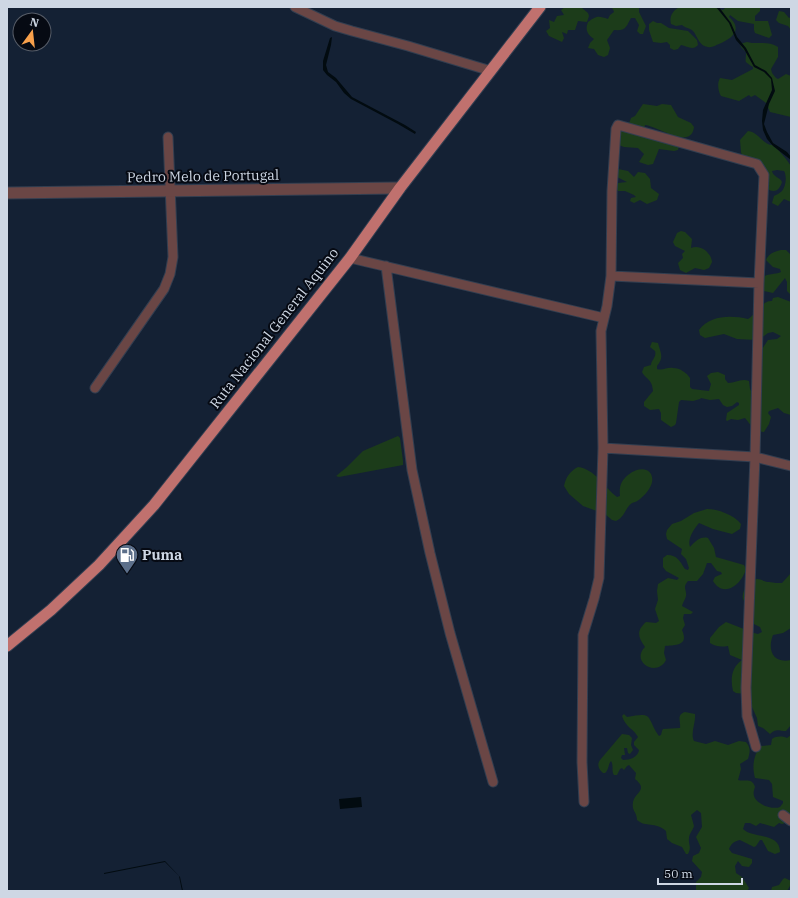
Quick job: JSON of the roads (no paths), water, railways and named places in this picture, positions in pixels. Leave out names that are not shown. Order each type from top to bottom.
[{"type":"highway","name":"Ruta Nacional General Aquino","points":[[8,644],[51,610],[99,565],[154,505],[350,258],[400,188],[540,7]]},
{"type":"street","points":[[295,7],[335,26],[352,32],[408,46],[491,71]]},
{"type":"street","points":[[584,802],[582,762],[583,635],[594,599],[598,578],[603,448],[601,331],[607,306],[611,276],[612,191],[616,129],[618,125],[757,164],[764,175],[759,283],[755,457],[746,688],[747,716],[756,748]]},
{"type":"street","points":[[95,388],[164,289],[170,274],[173,257],[168,137]]},
{"type":"street","name":"Pedro Melo de Portugal","points":[[7,194],[400,188]]},
{"type":"street","points":[[350,258],[604,318]]},
{"type":"street","points":[[386,266],[412,470],[430,553],[450,633],[493,782]]},
{"type":"street","points":[[611,276],[759,283]]},
{"type":"street","points":[[603,448],[755,457],[791,466]]},
{"type":"street","points":[[783,815],[791,821]]},
{"type":"place","name":"Puma","points":[[127,574]]}]
